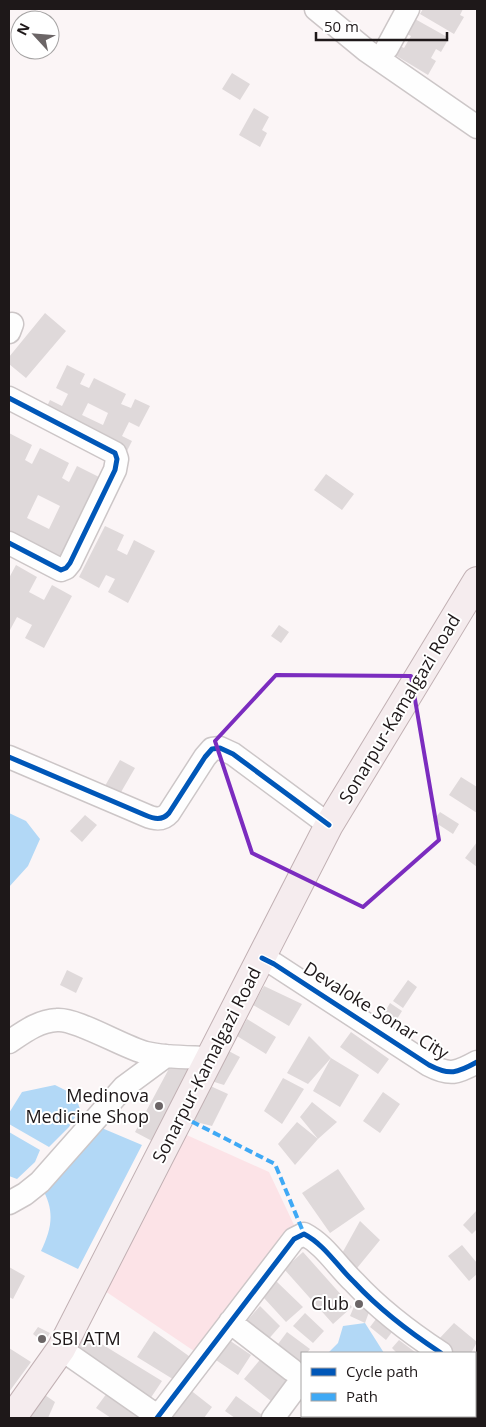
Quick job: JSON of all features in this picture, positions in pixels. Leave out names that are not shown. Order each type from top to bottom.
[{"type":"main road","name":"Sonarpur-Kamalgazi Road","points":[[11,1415],[62,1350],[329,826],[477,581]]},
{"type":"street","points":[[316,9],[367,51],[477,127]]},
{"type":"street","points":[[387,48],[408,9]]},
{"type":"street","points":[[9,398],[116,453],[117,459],[115,470],[66,568],[61,570],[9,543]]},
{"type":"street","points":[[9,757],[145,815],[160,819],[169,813],[205,757],[212,749],[220,748],[265,777],[329,826]]},
{"type":"street","name":"Devaloke Sonar City","points":[[262,958],[429,1065],[451,1073],[461,1071],[477,1062]]},
{"type":"street","points":[[9,1042],[40,1023],[59,1019],[78,1024],[118,1043],[146,1053],[211,1058]]},
{"type":"street","points":[[9,1203],[25,1194],[40,1182],[124,1087],[166,1056]]},
{"type":"street","points":[[62,1350],[158,1418],[294,1239],[304,1234],[314,1240],[354,1283],[401,1327],[439,1352]]},
{"type":"street","points":[[230,1322],[295,1376],[273,1418]]},
{"type":"highlighted area","points":[[276,675],[411,676],[439,840],[363,907],[252,853],[215,741]]},
{"type":"shaded area","points":[[180,1132],[269,1172],[295,1227],[194,1351],[102,1289]]},
{"type":"water","points":[[9,813],[26,821],[40,839],[28,866],[9,887]]},
{"type":"water","points":[[55,1085],[75,1095],[80,1109],[69,1127],[49,1147],[9,1124],[9,1113],[22,1092]]},
{"type":"water","points":[[97,1126],[142,1145],[78,1269],[41,1251],[48,1235],[51,1220],[49,1204],[42,1188]]},
{"type":"water","points":[[9,1132],[40,1150],[35,1162],[17,1179],[9,1176]]},
{"type":"water","points":[[365,1323],[383,1352],[329,1352],[338,1343],[343,1326]]},
{"type":"building","points":[[423,9],[463,9],[460,15],[464,17],[454,34],[420,14]]},
{"type":"building","points":[[415,19],[449,38],[441,52],[436,49],[431,58],[436,61],[428,75],[395,55],[400,46],[404,48],[411,36],[407,34]]},
{"type":"building","points":[[232,73],[250,84],[240,100],[222,89]]},
{"type":"building","points":[[254,108],[269,117],[262,130],[267,133],[260,147],[239,135]]},
{"type":"building","points":[[45,313],[66,331],[26,378],[9,364],[9,357]]},
{"type":"building","points":[[67,365],[85,374],[80,384],[89,388],[94,378],[126,394],[121,404],[131,408],[135,399],[150,406],[139,427],[129,422],[122,436],[132,441],[121,463],[39,423],[50,400],[62,406],[68,394],[56,388]],"holes":[[[88,403],[108,413],[103,425],[82,415]]]},
{"type":"building","points":[[9,433],[32,445],[25,460],[32,464],[40,448],[69,463],[62,478],[69,482],[77,466],[113,484],[65,582],[9,554]],"holes":[[[38,495],[60,506],[49,529],[27,518]]]},
{"type":"building","points":[[326,474],[354,494],[342,510],[314,490]]},
{"type":"building","points":[[105,526],[124,535],[117,550],[127,555],[134,540],[155,551],[128,603],[108,592],[115,579],[106,575],[99,588],[79,577]]},
{"type":"building","points":[[16,565],[37,577],[29,592],[44,600],[52,585],[72,596],[44,648],[25,638],[32,625],[17,617],[9,629],[9,578]]},
{"type":"building","points":[[279,625],[289,632],[281,643],[271,636]]},
{"type":"building","points":[[120,760],[135,768],[117,799],[102,791]]},
{"type":"building","points":[[461,777],[477,787],[477,813],[449,795]]},
{"type":"building","points":[[440,812],[459,824],[453,834],[433,821]]},
{"type":"building","points":[[85,815],[97,825],[82,842],[70,831]]},
{"type":"building","points":[[477,842],[477,867],[465,858]]},
{"type":"building","points":[[67,970],[83,978],[76,993],[60,985]]},
{"type":"building","points":[[408,980],[417,987],[403,1008],[393,1001]]},
{"type":"building","points":[[264,986],[302,1004],[289,1026],[253,1005]]},
{"type":"building","points":[[333,987],[364,1006],[359,1014],[328,996]]},
{"type":"building","points":[[390,1003],[402,1011],[389,1032],[377,1025]]},
{"type":"building","points":[[247,1019],[276,1037],[266,1054],[237,1036]]},
{"type":"building","points":[[351,1032],[389,1059],[378,1074],[340,1047]]},
{"type":"building","points":[[309,1036],[331,1058],[308,1084],[287,1073]]},
{"type":"building","points":[[223,1048],[240,1057],[224,1085],[208,1080]]},
{"type":"building","points":[[331,1058],[359,1075],[340,1107],[313,1091]]},
{"type":"building","points":[[172,1063],[188,1069],[152,1141],[135,1132]]},
{"type":"building","points":[[283,1078],[304,1089],[282,1124],[264,1111]]},
{"type":"building","points":[[206,1084],[228,1094],[212,1126],[188,1120]]},
{"type":"building","points":[[383,1092],[400,1104],[380,1133],[363,1121]]},
{"type":"building","points":[[312,1102],[337,1122],[318,1139],[300,1117]]},
{"type":"building","points":[[297,1122],[318,1139],[295,1165],[278,1144]]},
{"type":"building","points":[[338,1169],[365,1209],[330,1233],[302,1193]]},
{"type":"building","points":[[477,1210],[477,1229],[472,1234],[463,1225]]},
{"type":"building","points":[[360,1221],[380,1240],[353,1273],[340,1257]]},
{"type":"building","points":[[462,1245],[477,1263],[477,1274],[469,1281],[448,1256]]},
{"type":"building","points":[[303,1252],[352,1307],[333,1324],[284,1269]]},
{"type":"building","points":[[9,1267],[25,1276],[13,1299],[9,1297]]},
{"type":"building","points":[[276,1281],[303,1307],[286,1322],[264,1298]]},
{"type":"building","name":"Club","points":[[358,1297],[369,1312],[365,1323],[350,1316]]},
{"type":"building","points":[[260,1306],[280,1326],[266,1342],[245,1323]]},
{"type":"building","points":[[305,1313],[324,1331],[313,1343],[293,1326]]},
{"type":"building","points":[[376,1319],[392,1332],[386,1340],[370,1327]]},
{"type":"building","points":[[454,1323],[477,1342],[472,1352],[454,1352],[438,1340]]},
{"type":"building","name":"SBI ATM","points":[[38,1327],[50,1333],[44,1343],[33,1334]]},
{"type":"building","points":[[154,1331],[193,1359],[176,1381],[137,1357]]},
{"type":"building","points":[[82,1332],[162,1381],[148,1402],[72,1347]]},
{"type":"building","points":[[287,1332],[310,1349],[308,1352],[301,1352],[301,1362],[298,1366],[275,1348]]},
{"type":"building","points":[[229,1340],[251,1355],[238,1375],[216,1360]]},
{"type":"building","points":[[399,1340],[415,1352],[396,1352],[392,1348]]},
{"type":"building","points":[[9,1348],[31,1362],[9,1392]]},
{"type":"building","points":[[263,1356],[290,1378],[271,1401],[244,1379]]},
{"type":"building","points":[[189,1389],[212,1407],[204,1418],[173,1418],[169,1415]]},
{"type":"building","points":[[42,1393],[55,1402],[48,1418],[31,1418],[26,1416]]},
{"type":"building","points":[[107,1393],[142,1418],[111,1418],[96,1408]]},
{"type":"building","points":[[236,1396],[265,1417],[235,1418],[225,1411]]},
{"type":"marked path","points":[[181,1116],[275,1164],[304,1234]]},
{"type":"cycle path","points":[[9,398],[115,453],[117,459],[115,470],[66,568],[61,570],[9,543]]},
{"type":"cycle path","points":[[9,757],[148,816],[158,818],[164,817],[169,813],[212,749],[220,748],[233,754],[329,825]]},
{"type":"cycle path","points":[[262,958],[429,1065],[443,1071],[453,1072],[477,1062]]},
{"type":"cycle path","points":[[157,1418],[294,1239],[304,1234],[325,1250],[348,1276],[385,1311],[406,1329],[440,1352]]},
{"type":"place","name":"Medinova Medicine Shop","points":[[159,1106]]},
{"type":"place","name":"Club","points":[[359,1304]]},
{"type":"place","name":"SBI ATM","points":[[42,1339]]}]
